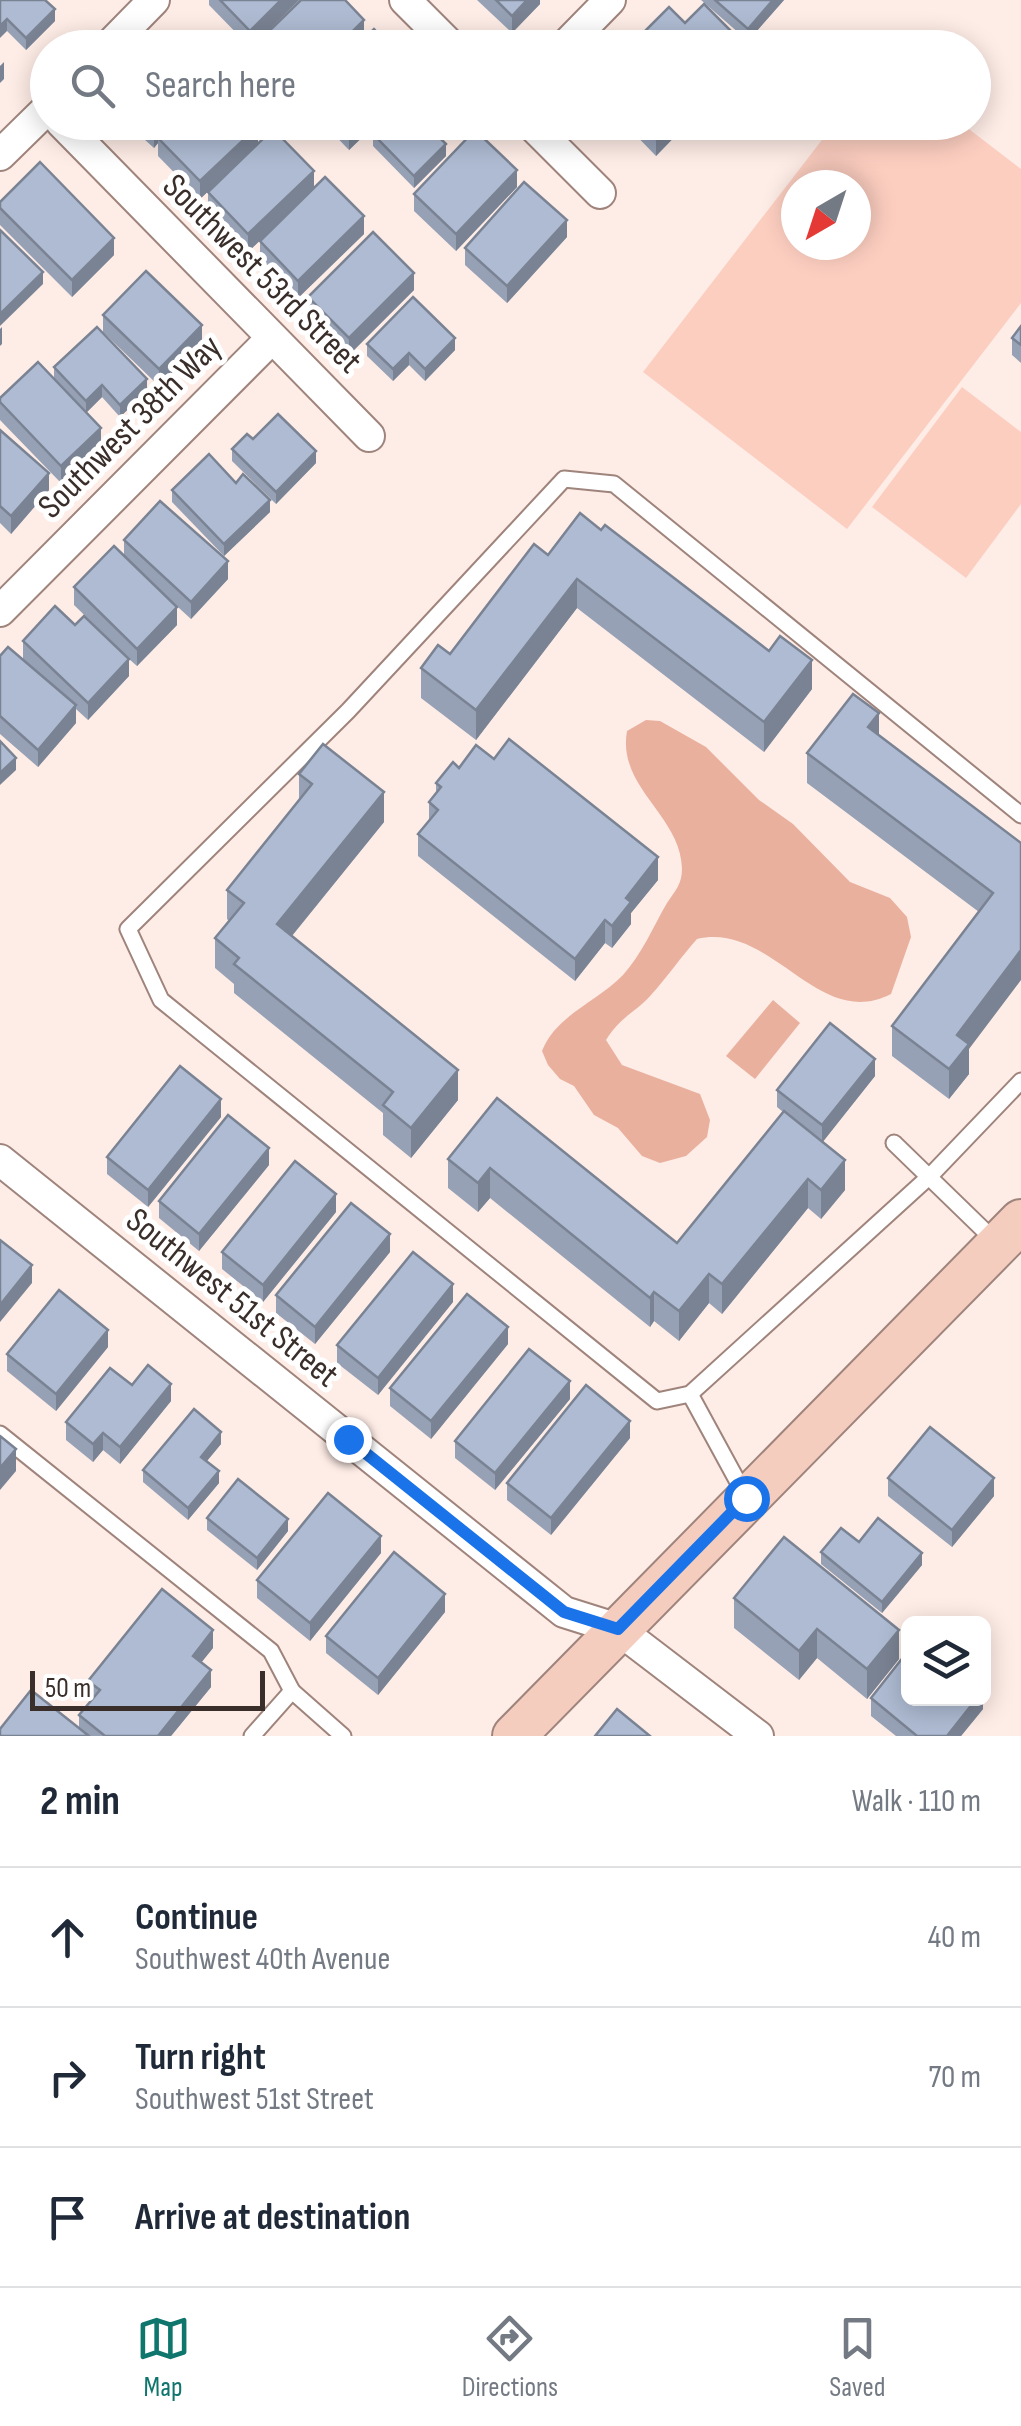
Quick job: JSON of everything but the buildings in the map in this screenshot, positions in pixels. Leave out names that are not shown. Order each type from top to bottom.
[{"type":"street","points":[[125,30],[154,0]]},
{"type":"street","points":[[405,0],[435,30]]},
{"type":"street","points":[[580,30],[610,0]]},
{"type":"street","points":[[0,155],[30,125]]},
{"type":"street","name":"Southwest 53rd Street","points":[[79,140],[369,436]]},
{"type":"street","points":[[547,140],[600,193]]},
{"type":"street","name":"Southwest 38th Way","points":[[0,611],[272,338]]},
{"type":"street","name":"Southwest 51st Street","points":[[0,1160],[564,1612],[618,1629],[758,1736]]},
{"type":"street","points":[[514,1736],[1009,1232]]},
{"type":"lane","points":[[1021,816],[614,484],[564,479],[348,711],[128,930],[161,1000],[657,1401],[690,1394],[930,1175],[1021,1082]]},
{"type":"lane","points":[[894,1144],[1009,1232]]},
{"type":"lane","points":[[690,1394],[746,1498]]},
{"type":"lane","points":[[0,1434],[271,1650],[292,1692],[343,1736]]},
{"type":"lane","points":[[252,1736],[292,1692]]},
{"type":"shaded area","points":[[822,140],[983,140],[1021,169],[1021,303],[847,529],[643,372],[781,193],[781,260],[871,260],[871,170],[799,170]]},
{"type":"shaded area","points":[[962,387],[1021,432],[1021,504],[966,578],[872,507]]},
{"type":"shaded area","points":[[646,720],[660,721],[706,747],[759,800],[793,824],[850,882],[890,898],[907,917],[911,937],[891,994],[865,1002],[840,999],[817,989],[749,945],[724,938],[697,939],[651,995],[606,1040],[622,1065],[700,1094],[710,1120],[707,1137],[686,1156],[660,1163],[642,1156],[618,1128],[594,1115],[574,1086],[560,1079],[548,1065],[542,1051],[557,1028],[630,967],[681,879],[679,850],[672,833],[631,769],[626,751],[627,731]]},
{"type":"shaded area","points":[[773,1000],[800,1023],[755,1079],[726,1056]]},
{"type":"route","points":[[348,1439],[564,1612],[618,1629],[746,1498]]}]
